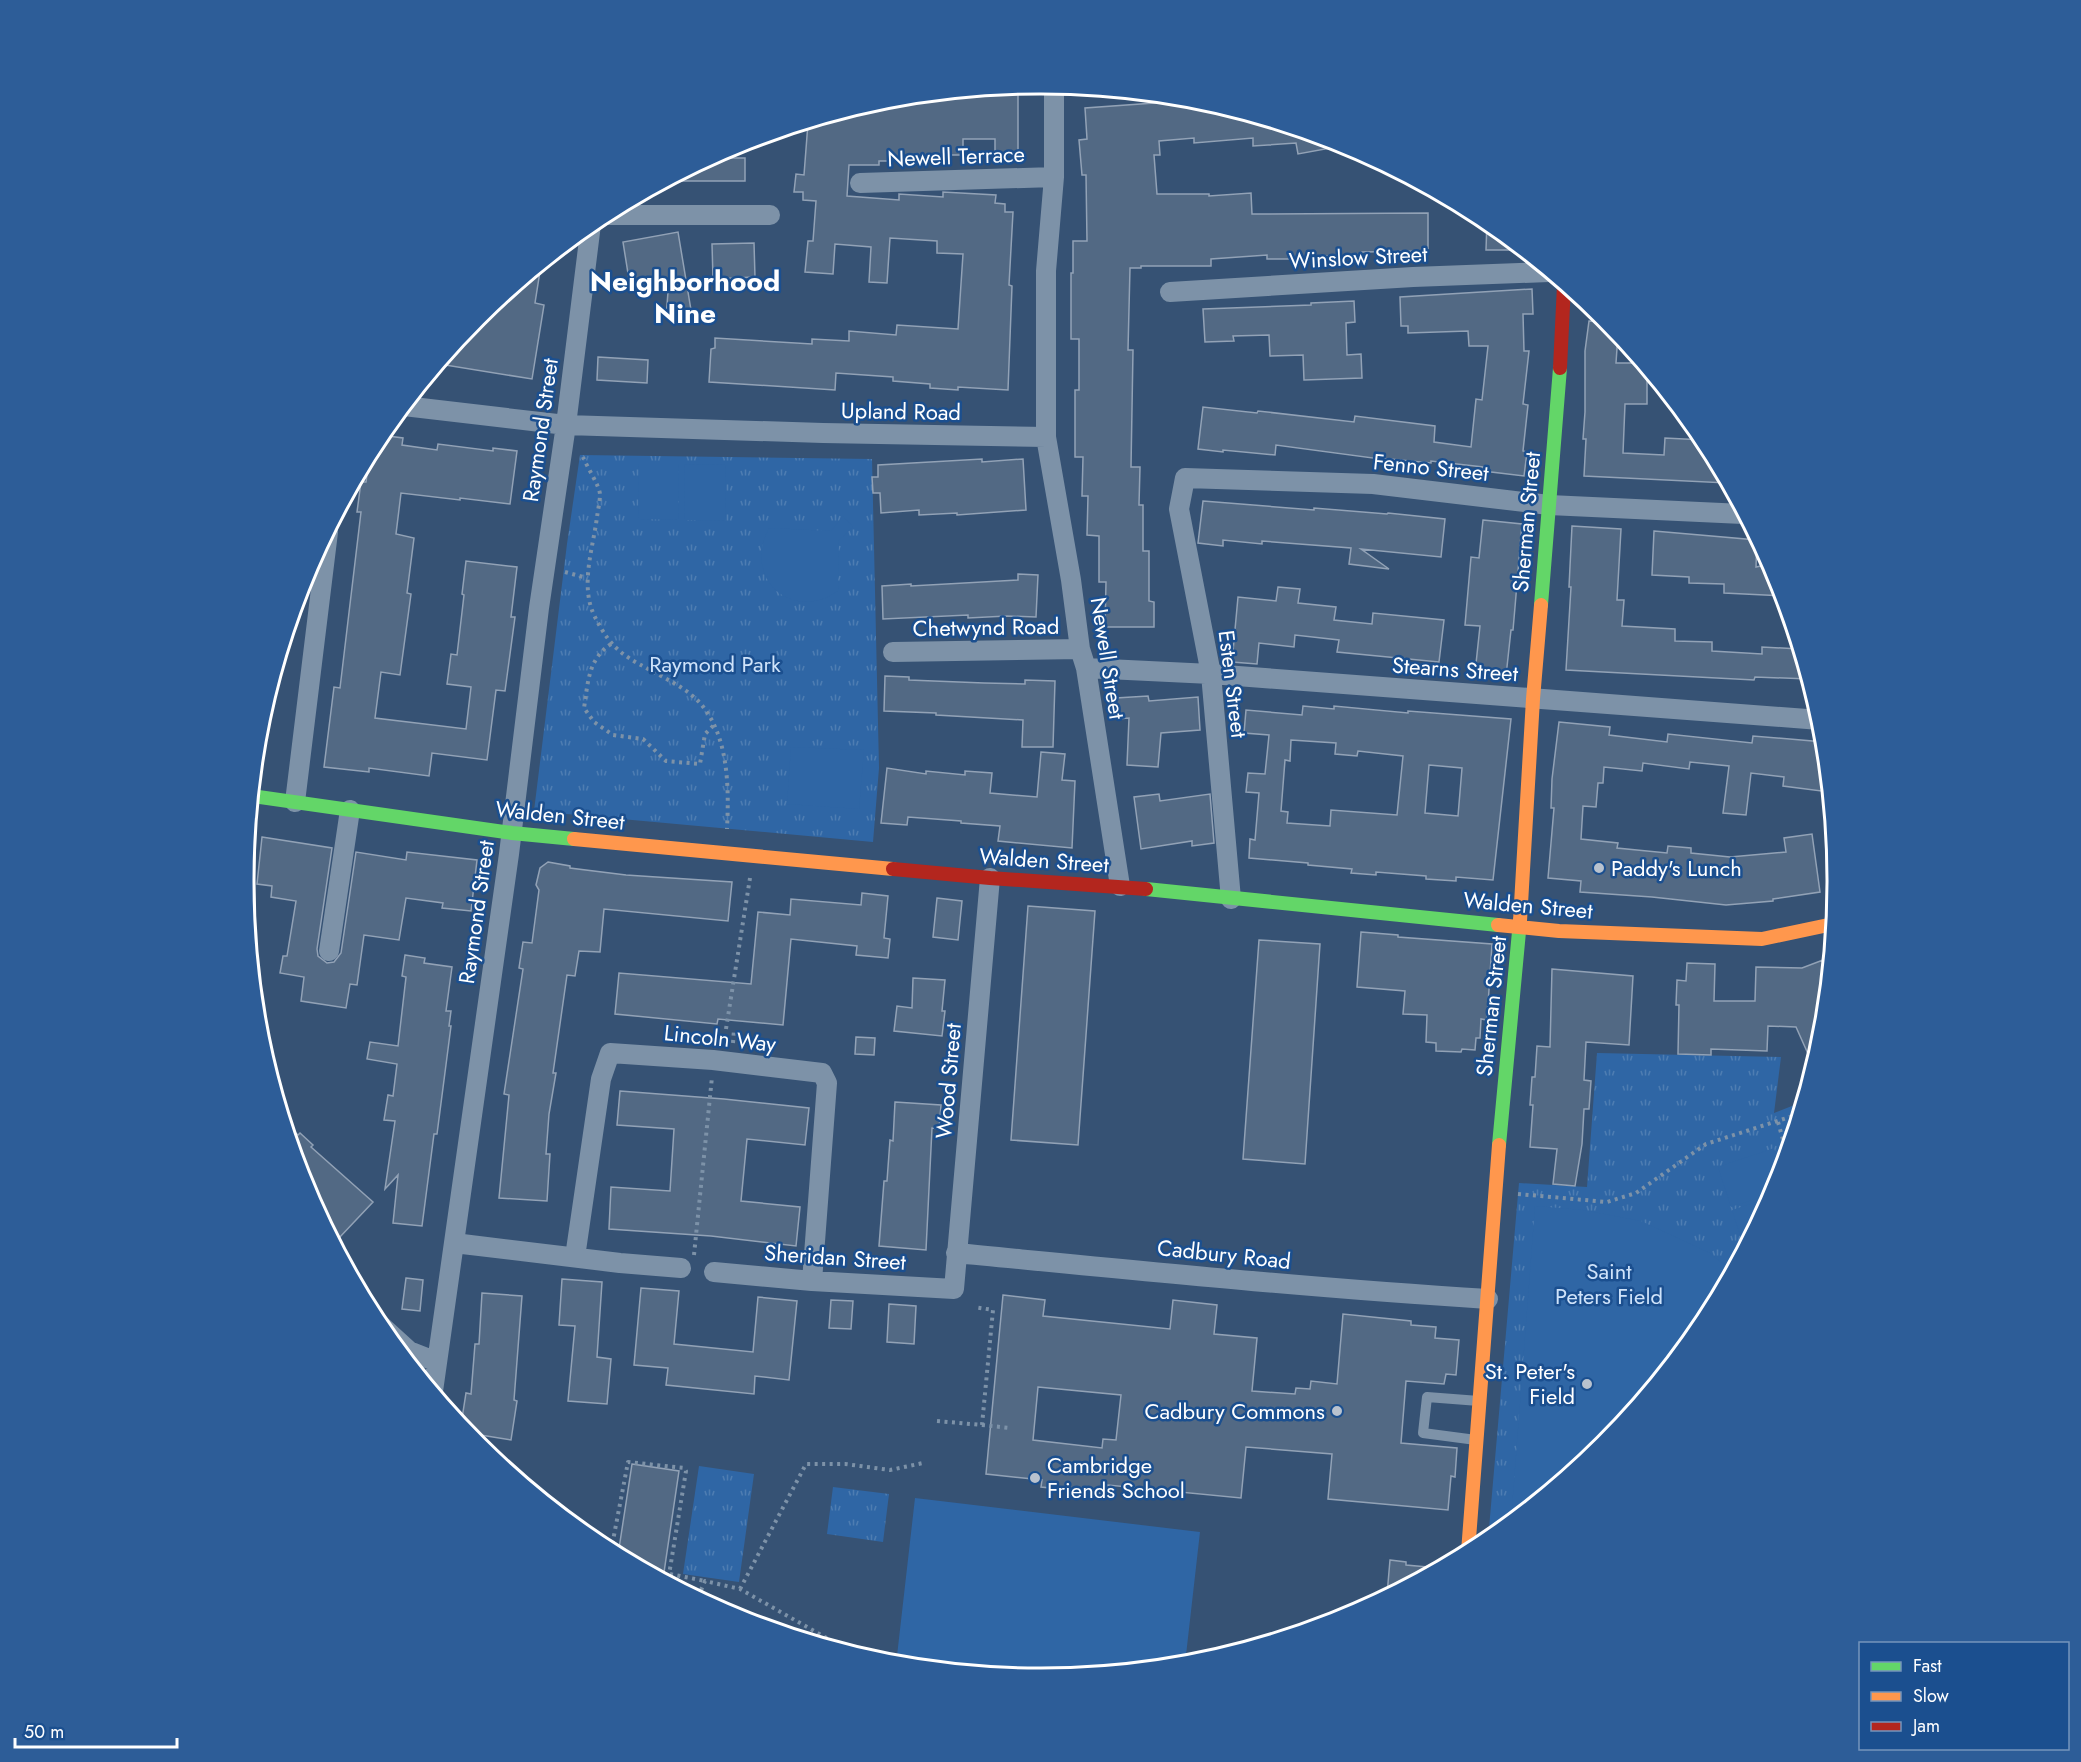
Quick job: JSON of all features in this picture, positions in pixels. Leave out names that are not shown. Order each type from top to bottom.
[{"type":"street","points":[[1046,437],[1046,271],[1054,177],[1054,95]]},
{"type":"street","name":"Newell Terrace","points":[[860,183],[1054,177]]},
{"type":"street","points":[[623,215],[770,215]]},
{"type":"street","name":"Raymond Street","points":[[434,1382],[512,832],[539,608],[566,425],[589,237]]},
{"type":"street","name":"Winslow Street","points":[[1170,292],[1413,277],[1538,272]]},
{"type":"street","name":"Sherman Street","points":[[1469,1540],[1495,1193],[1520,926],[1533,699],[1562,341],[1564,294]]},
{"type":"street","name":"Upland Road","points":[[413,407],[566,425],[823,434],[1046,437]]},
{"type":"street","name":"Newell Street","points":[[1046,437],[1120,886]]},
{"type":"street","name":"Fenno Street","points":[[1185,478],[1373,484],[1549,505],[1736,514]]},
{"type":"street","name":"Esten Street","points":[[1185,478],[1179,509],[1210,674],[1231,899]]},
{"type":"street","points":[[295,802],[325,555]]},
{"type":"street","name":"Chetwynd Road","points":[[893,652],[1083,658]]},
{"type":"street","name":"Stearns Street","points":[[1083,658],[1210,674],[1810,719]]},
{"type":"street","name":"Walden Street","points":[[259,797],[512,832],[990,878],[1120,886],[1558,931],[1762,939],[1825,926]]},
{"type":"street","points":[[328,951],[350,810]]},
{"type":"street","name":"Wood Street","points":[[954,1289],[990,878]]},
{"type":"street","name":"Lincoln Way","points":[[575,1257],[601,1079],[610,1053],[713,1060],[822,1073],[827,1083],[812,1281]]},
{"type":"street","points":[[454,1243],[620,1263],[687,1264]]},
{"type":"street","name":"Cadbury Road","points":[[956,1253],[1315,1288],[1488,1299]]},
{"type":"street","name":"Sheridan Street","points":[[714,1272],[812,1281],[954,1289]]},
{"type":"street","points":[[411,1352],[437,1362]]},
{"type":"lane","points":[[1476,1440],[1423,1433],[1427,1397],[1479,1401]]},
{"type":"path","points":[[579,448],[600,493],[587,578],[588,596],[593,613],[610,644],[634,663],[682,689],[698,702],[714,725],[723,756],[728,804],[726,833]]},
{"type":"path","points":[[610,644],[600,651],[590,668],[584,708],[594,722],[613,735],[643,739],[666,761],[700,764],[705,734],[714,725]]},
{"type":"path","points":[[726,1029],[750,875]]},
{"type":"path","points":[[687,1264],[716,1028]]},
{"type":"path","points":[[1495,1193],[1607,1202],[1636,1193],[1706,1144],[1790,1117]]},
{"type":"path","points":[[1778,1122],[1783,1140]]},
{"type":"path","points":[[974,1307],[993,1311],[982,1425]]},
{"type":"path","points":[[937,1421],[1010,1428]]},
{"type":"path","points":[[613,1541],[628,1462],[684,1468],[686,1471],[670,1574],[740,1589],[826,1638]]},
{"type":"path","points":[[740,1589],[806,1464],[845,1464],[890,1470],[923,1462]]},
{"type":"path","points":[[701,1590],[705,1581]]},
{"type":"green space","name":"Raymond Park","points":[[580,455],[872,459],[879,768],[873,842],[534,811]]},
{"type":"green space","points":[[639,464],[679,464],[678,520],[638,519]]},
{"type":"green space","points":[[685,464],[726,465],[725,521],[684,520]]},
{"type":"green space","points":[[843,516],[853,527],[839,540],[838,591],[821,600],[804,602],[789,598],[776,590],[767,578],[762,563],[762,546],[769,528],[831,531]]},
{"type":"green space","points":[[791,747],[864,750],[859,809],[787,804]]},
{"type":"green space","name":"Saint Peters Field","points":[[1597,1053],[1781,1057],[1774,1113],[1794,1105],[1767,1182],[1722,1274],[1664,1360],[1632,1400],[1559,1472],[1489,1526],[1519,1183],[1587,1187]]},
{"type":"green space","points":[[1774,1148],[1777,1156],[1760,1197],[1731,1207],[1718,1167]]},
{"type":"green space","points":[[1758,1201],[1741,1238],[1732,1210]]},
{"type":"green space","name":"St. Peter's Field","points":[[1535,1206],[1583,1210],[1641,1221],[1710,1253],[1726,1266],[1694,1318],[1632,1400],[1559,1472],[1512,1510]]},
{"type":"green space","points":[[699,1466],[754,1474],[739,1582],[683,1574]]},
{"type":"green space","points":[[833,1487],[889,1494],[883,1542],[827,1534]]},
{"type":"green space","points":[[915,1498],[1200,1532],[1186,1653],[1143,1661],[1040,1668],[944,1662],[897,1654]]},
{"type":"building","points":[[1018,95],[1018,155],[995,155],[995,139],[963,139],[963,155],[935,155],[935,161],[879,161],[879,165],[849,165],[847,196],[899,200],[899,194],[943,197],[943,192],[996,195],[995,203],[1005,204],[1005,212],[1013,212],[1009,285],[1012,286],[1008,390],[930,388],[930,384],[893,381],[893,377],[836,373],[835,390],[709,382],[711,349],[715,348],[715,338],[812,344],[812,339],[849,341],[849,331],[896,335],[897,325],[958,329],[963,254],[937,253],[937,241],[890,238],[887,283],[869,282],[871,247],[835,244],[833,274],[805,272],[808,241],[813,241],[816,201],[803,200],[803,192],[794,192],[796,174],[804,175],[807,130],[837,121],[938,101]]},
{"type":"building","points":[[1154,103],[1244,121],[1327,149],[1298,154],[1296,143],[1253,146],[1253,138],[1194,143],[1194,138],[1159,141],[1160,155],[1154,155],[1157,194],[1209,194],[1209,196],[1251,193],[1252,214],[1428,213],[1428,251],[1362,252],[1362,256],[1307,256],[1307,259],[1267,259],[1267,255],[1211,259],[1211,266],[1130,268],[1128,350],[1133,350],[1131,467],[1140,467],[1139,505],[1143,505],[1143,551],[1149,551],[1149,601],[1154,602],[1154,627],[1105,627],[1106,582],[1099,582],[1099,536],[1087,535],[1088,496],[1082,496],[1083,457],[1075,457],[1075,390],[1079,390],[1079,339],[1071,339],[1071,273],[1073,273],[1073,241],[1087,241],[1086,175],[1082,175],[1079,140],[1087,139],[1085,108]]},
{"type":"building","points":[[731,158],[745,158],[745,181],[683,181]]},
{"type":"building","points":[[678,232],[692,316],[666,318],[669,279],[630,286],[623,242]]},
{"type":"building","points":[[1487,234],[1509,250],[1486,250]]},
{"type":"building","points":[[754,243],[755,277],[713,279],[712,244]]},
{"type":"building","points":[[539,276],[535,303],[544,305],[532,379],[446,365],[484,325]]},
{"type":"building","points":[[1532,289],[1533,314],[1523,314],[1524,351],[1529,351],[1523,404],[1528,405],[1523,451],[1527,452],[1524,476],[1483,471],[1483,467],[1431,461],[1431,463],[1380,459],[1276,445],[1275,455],[1198,449],[1203,407],[1354,422],[1355,416],[1435,426],[1434,442],[1471,447],[1476,399],[1482,400],[1488,346],[1469,346],[1468,331],[1408,333],[1408,326],[1401,326],[1400,297]]},
{"type":"building","points":[[1354,301],[1355,322],[1346,323],[1347,355],[1361,354],[1362,378],[1304,380],[1303,355],[1270,356],[1269,335],[1233,336],[1234,341],[1205,342],[1203,309]]},
{"type":"building","points":[[1589,321],[1593,321],[1617,346],[1616,363],[1633,363],[1647,381],[1647,404],[1625,404],[1623,453],[1664,455],[1665,438],[1691,439],[1719,483],[1584,476],[1585,351]]},
{"type":"building","points":[[598,357],[648,360],[647,383],[597,380]]},
{"type":"building","points":[[392,437],[403,438],[402,445],[437,450],[438,444],[493,451],[493,448],[517,451],[510,504],[401,493],[396,534],[414,538],[407,593],[411,594],[400,675],[381,672],[375,718],[466,729],[471,687],[447,684],[451,654],[457,655],[466,561],[517,567],[511,617],[515,617],[505,691],[496,690],[487,760],[432,753],[429,776],[369,768],[369,772],[324,767],[334,687],[340,688],[361,512],[357,512],[361,486],[366,482],[367,476]]},
{"type":"building","points":[[982,459],[982,462],[1023,459],[1026,510],[957,515],[957,513],[919,515],[919,510],[881,513],[880,493],[873,493],[872,477],[878,477],[878,465]]},
{"type":"building","points":[[1203,501],[1445,519],[1441,557],[1361,549],[1389,569],[1349,564],[1351,548],[1262,541],[1262,544],[1223,540],[1223,546],[1198,543]]},
{"type":"building","points":[[1483,520],[1522,524],[1513,630],[1511,630],[1506,676],[1475,673],[1480,626],[1465,625],[1471,557],[1479,558]]},
{"type":"building","points":[[1572,526],[1621,529],[1617,600],[1624,600],[1622,626],[1675,629],[1675,641],[1712,642],[1712,651],[1762,654],[1762,647],[1791,649],[1800,679],[1755,677],[1754,680],[1566,670],[1571,587],[1569,587]]},
{"type":"building","points":[[1654,531],[1749,539],[1756,556],[1756,567],[1761,566],[1773,595],[1724,593],[1724,584],[1689,583],[1689,577],[1652,575]]},
{"type":"building","points":[[1018,574],[1038,575],[1036,617],[968,618],[968,615],[883,619],[882,586],[1018,580]]},
{"type":"building","points":[[1278,587],[1300,589],[1298,603],[1336,607],[1334,620],[1372,624],[1373,613],[1444,620],[1439,662],[1337,652],[1339,640],[1295,635],[1294,647],[1259,643],[1257,664],[1232,662],[1238,597],[1276,601]]},
{"type":"building","points":[[885,676],[909,677],[909,680],[984,683],[1025,684],[1025,680],[1055,681],[1053,747],[1022,747],[1023,720],[884,711]]},
{"type":"building","points":[[1148,696],[1149,701],[1198,697],[1200,730],[1161,733],[1158,767],[1127,765],[1129,718],[1117,719],[1116,698]]},
{"type":"building","points":[[1303,706],[1334,709],[1334,706],[1511,719],[1493,880],[1456,877],[1456,881],[1376,872],[1376,875],[1351,873],[1352,869],[1249,858],[1250,839],[1255,840],[1259,793],[1246,792],[1248,773],[1265,774],[1269,735],[1244,733],[1246,710],[1302,715]],"holes":[[[1291,740],[1336,743],[1335,754],[1357,756],[1358,751],[1403,756],[1397,815],[1331,810],[1330,826],[1287,823],[1288,812],[1281,811],[1285,760],[1290,761]],[[1429,765],[1462,768],[1458,816],[1425,813]]]},
{"type":"building","points":[[1559,722],[1610,727],[1609,735],[1667,742],[1668,734],[1752,743],[1753,736],[1814,741],[1821,791],[1783,786],[1784,777],[1751,773],[1746,815],[1723,813],[1729,766],[1690,762],[1689,769],[1643,763],[1642,771],[1604,767],[1603,783],[1598,783],[1596,807],[1583,806],[1581,839],[1618,843],[1617,848],[1667,853],[1668,846],[1691,848],[1691,853],[1730,857],[1786,852],[1784,838],[1812,834],[1820,892],[1773,899],[1773,901],[1726,905],[1580,892],[1581,881],[1548,878],[1554,808],[1551,808]]},
{"type":"building","points":[[1041,752],[1065,754],[1062,780],[1075,781],[1072,848],[998,841],[1000,826],[908,817],[907,825],[881,823],[887,768],[926,774],[926,771],[965,775],[965,771],[992,773],[990,793],[1037,797]]},
{"type":"building","points":[[1159,794],[1160,801],[1210,794],[1214,843],[1192,846],[1192,841],[1141,849],[1134,797]]},
{"type":"building","points":[[262,837],[332,848],[317,949],[318,956],[327,963],[334,962],[341,953],[356,852],[406,860],[407,852],[477,860],[471,911],[442,908],[443,903],[406,898],[399,940],[364,935],[357,985],[350,984],[346,1008],[301,1001],[304,977],[280,973],[283,956],[287,956],[296,901],[271,897],[272,886],[257,884]]},
{"type":"building","points":[[548,862],[570,866],[570,868],[626,875],[732,882],[728,921],[604,909],[600,952],[579,951],[575,976],[567,975],[549,1114],[546,1154],[550,1154],[547,1201],[499,1198],[509,1095],[504,1094],[523,969],[519,968],[523,942],[532,943],[539,890],[536,885],[540,868]]},
{"type":"building","points":[[862,893],[888,896],[884,938],[890,939],[888,958],[856,955],[857,946],[791,939],[783,1025],[718,1019],[717,1024],[615,1014],[619,973],[751,984],[758,912],[790,915],[791,899],[861,905]]},
{"type":"building","points":[[937,898],[962,901],[958,940],[933,937]]},
{"type":"building","points":[[1028,906],[1095,911],[1078,1145],[1011,1140]]},
{"type":"building","points":[[1361,932],[1492,944],[1487,1020],[1481,1019],[1480,1038],[1476,1038],[1475,1050],[1436,1051],[1436,1043],[1426,1042],[1427,1015],[1403,1014],[1405,991],[1357,987]]},
{"type":"building","points":[[1259,940],[1320,944],[1305,1164],[1243,1159]]},
{"type":"building","points":[[405,955],[425,958],[424,963],[452,967],[446,1011],[451,1011],[449,1026],[451,1026],[422,1226],[393,1223],[398,1175],[385,1189],[395,1121],[384,1120],[388,1095],[393,1096],[397,1064],[367,1059],[370,1042],[398,1046],[406,977],[402,976]]},
{"type":"building","points":[[1822,960],[1808,1053],[1796,1027],[1768,1026],[1767,1051],[1711,1049],[1711,1055],[1678,1054],[1677,980],[1686,981],[1687,963],[1715,964],[1714,1001],[1755,1001],[1756,967],[1802,968]]},
{"type":"building","points":[[1552,969],[1633,976],[1629,1045],[1586,1042],[1584,1080],[1591,1081],[1589,1109],[1584,1109],[1582,1144],[1575,1186],[1553,1184],[1557,1149],[1530,1147],[1533,1105],[1530,1105],[1537,1046],[1550,1047]]},
{"type":"building","points":[[913,978],[945,980],[942,1036],[894,1031],[897,1006],[912,1008]]},
{"type":"building","points":[[856,1037],[875,1038],[874,1055],[855,1054]]},
{"type":"building","points":[[620,1091],[809,1108],[805,1145],[747,1139],[741,1201],[800,1207],[796,1246],[711,1236],[609,1229],[611,1187],[670,1191],[674,1129],[617,1125]]},
{"type":"building","points":[[895,1102],[941,1105],[939,1129],[932,1128],[926,1250],[879,1246],[884,1181],[887,1181],[890,1140],[893,1141]]},
{"type":"building","points":[[296,1133],[298,1135],[300,1133],[313,1145],[311,1147],[373,1202],[340,1237],[314,1182]]},
{"type":"building","points":[[406,1278],[423,1280],[420,1311],[402,1309]]},
{"type":"building","points":[[562,1279],[602,1282],[597,1357],[611,1359],[607,1404],[568,1401],[575,1326],[559,1325]]},
{"type":"building","points":[[641,1288],[679,1291],[674,1344],[753,1352],[758,1297],[797,1301],[789,1380],[755,1376],[754,1394],[666,1385],[668,1368],[634,1365]]},
{"type":"building","points":[[482,1293],[522,1296],[514,1400],[517,1401],[511,1440],[482,1435],[463,1414],[466,1393],[471,1394],[475,1344],[479,1344]]},
{"type":"building","points":[[1003,1295],[1045,1300],[1043,1316],[1170,1329],[1173,1300],[1217,1305],[1214,1334],[1257,1338],[1252,1391],[1295,1394],[1296,1388],[1310,1389],[1311,1381],[1337,1384],[1343,1314],[1411,1321],[1411,1325],[1436,1327],[1435,1338],[1459,1340],[1456,1375],[1446,1374],[1444,1384],[1406,1381],[1401,1443],[1457,1448],[1455,1477],[1451,1476],[1448,1510],[1328,1499],[1332,1454],[1246,1447],[1241,1498],[1108,1485],[1108,1494],[1041,1487],[1042,1480],[986,1474]],"holes":[[[1038,1387],[1121,1395],[1116,1440],[1103,1439],[1102,1448],[1033,1440]]]},
{"type":"building","points":[[831,1300],[853,1301],[851,1329],[829,1328]]},
{"type":"building","points":[[889,1304],[916,1306],[914,1344],[887,1342]]},
{"type":"building","points":[[632,1464],[679,1471],[664,1571],[620,1545]]},
{"type":"building","points":[[1390,1560],[1406,1562],[1406,1565],[1425,1567],[1388,1586]]},
{"type":"traffic: fast","points":[[1541,605],[1560,368]]},
{"type":"traffic: fast","points":[[259,797],[512,833],[574,839]]},
{"type":"traffic: fast","points":[[1146,889],[1498,925]]},
{"type":"traffic: fast","points":[[1499,1145],[1520,921]]},
{"type":"traffic: slow","points":[[1520,921],[1541,605]]},
{"type":"traffic: slow","points":[[574,839],[893,869]]},
{"type":"traffic: slow","points":[[1498,925],[1559,931],[1762,939],[1825,926]]},
{"type":"traffic: slow","points":[[1469,1540],[1499,1145]]},
{"type":"traffic: jam","points":[[1560,368],[1564,294]]},
{"type":"traffic: jam","points":[[893,869],[1146,889]]},
{"type":"place","name":"Paddy's Lunch","points":[[1599,868]]},
{"type":"place","name":"St. Peter's Field","points":[[1587,1384]]},
{"type":"place","name":"Cadbury Commons","points":[[1337,1411]]},
{"type":"place","name":"Cambridge Friends School","points":[[1035,1478]]},
{"type":"district","name":"Neighborhood Nine","points":[[685,297]]}]
